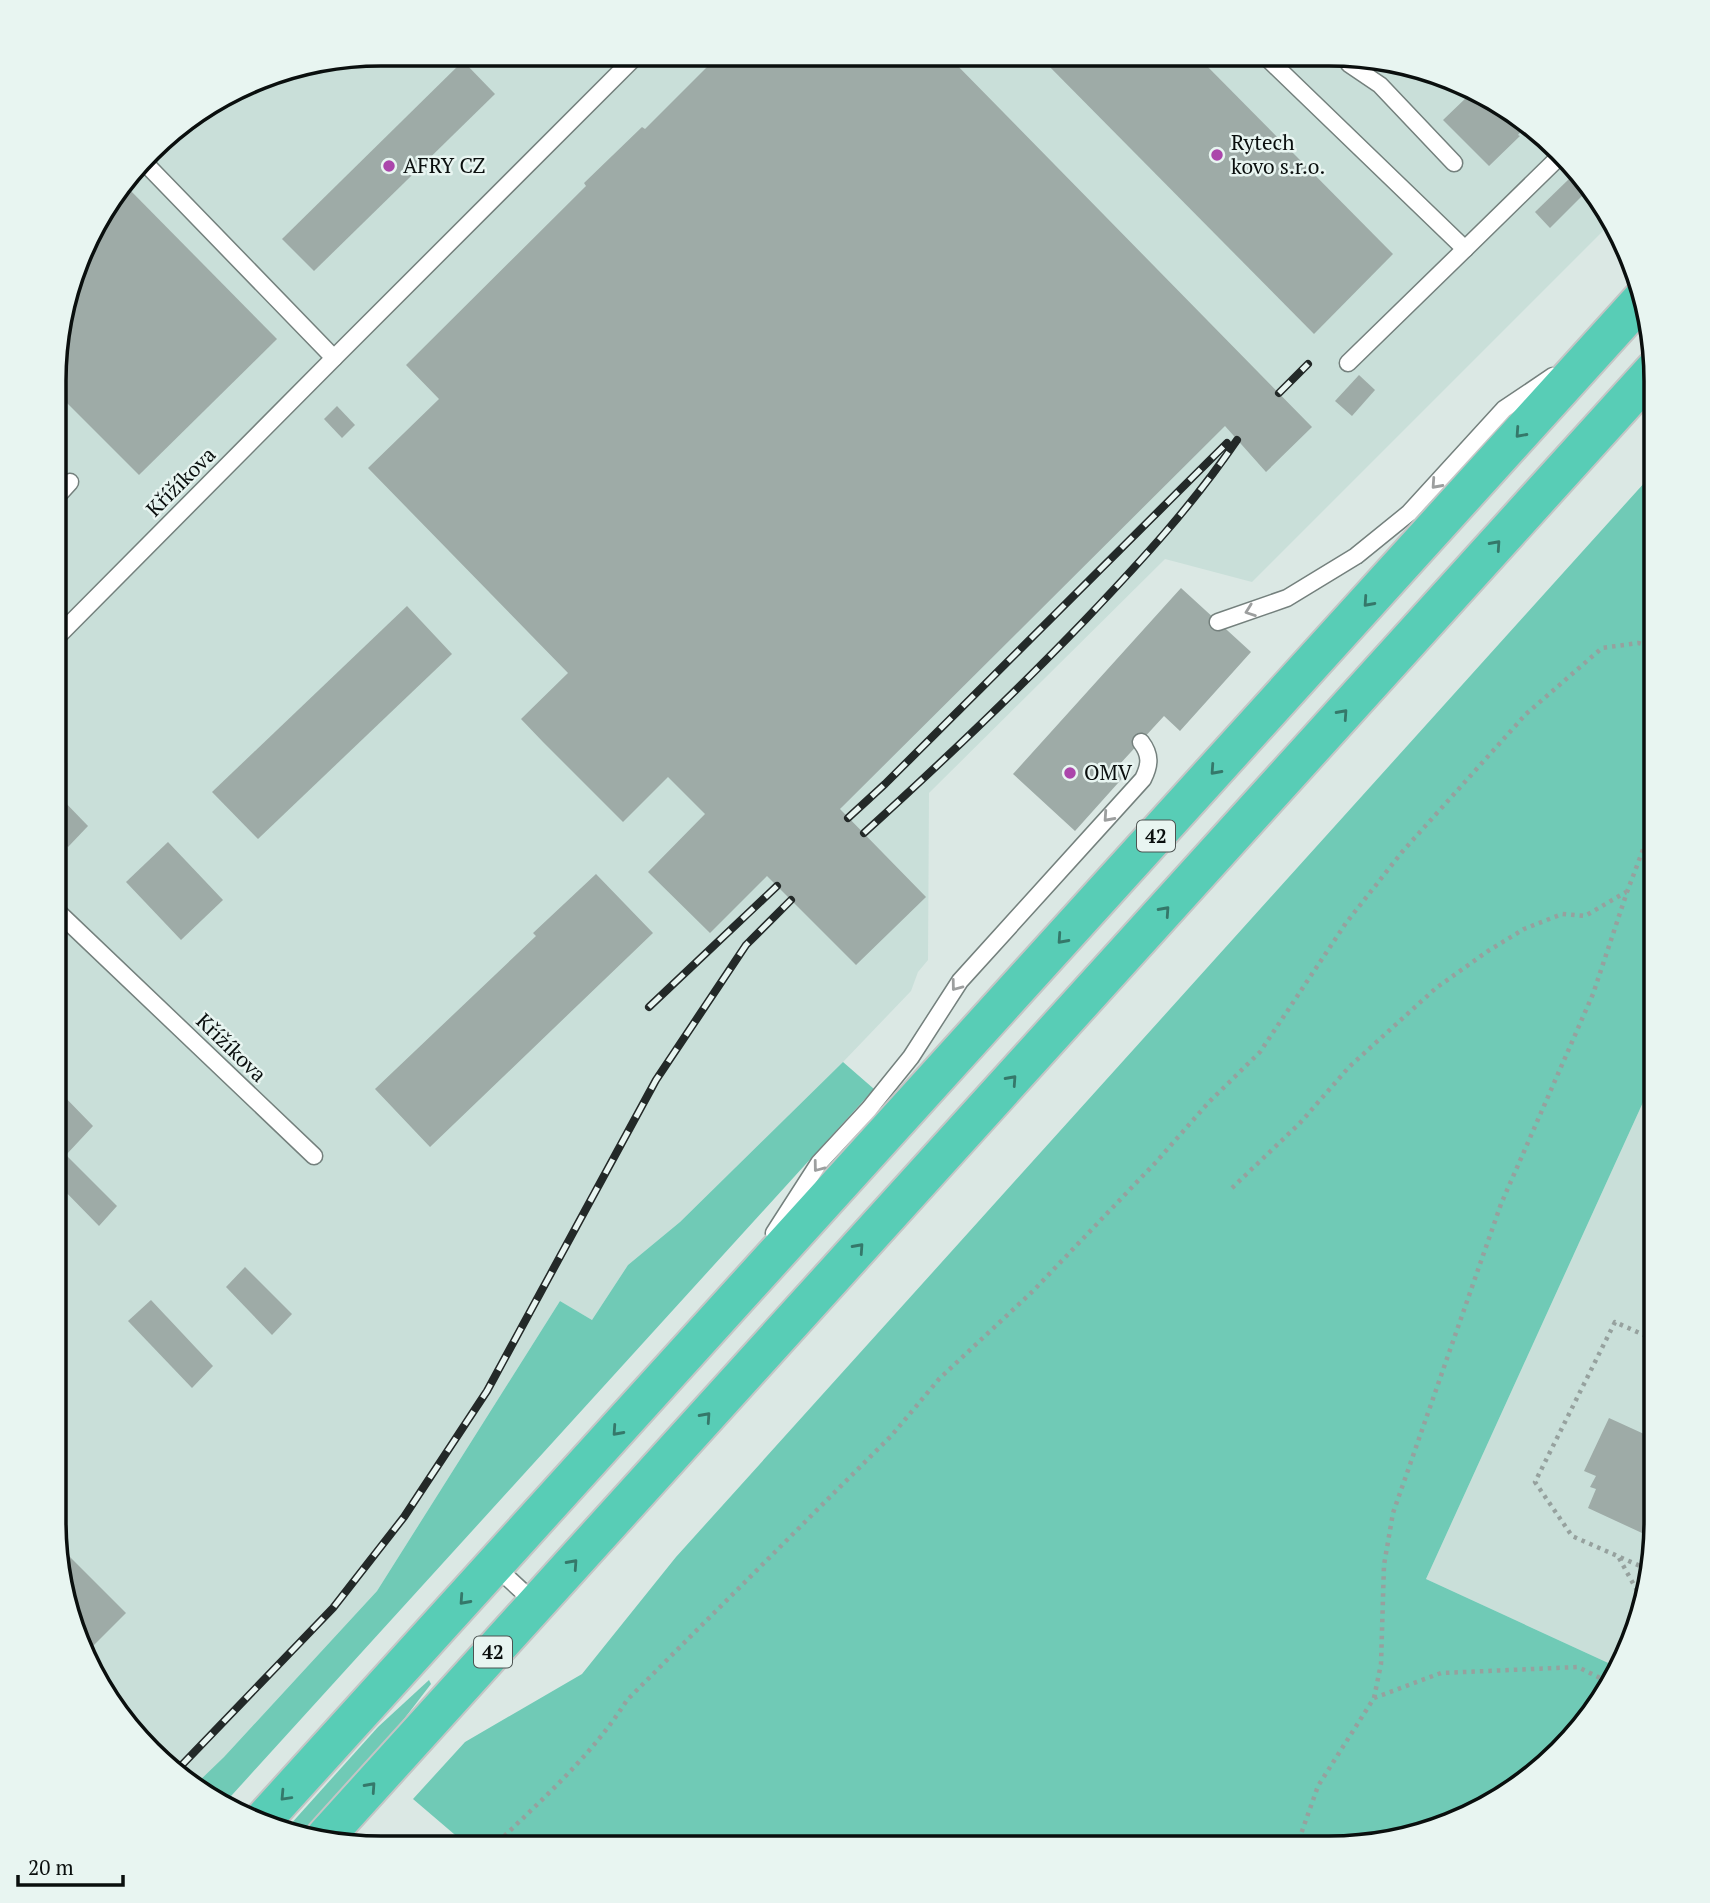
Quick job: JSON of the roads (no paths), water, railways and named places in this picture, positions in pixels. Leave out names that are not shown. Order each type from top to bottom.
[{"type":"highway","name":"42","points":[[268,1815],[1634,307]]},
{"type":"highway","name":"42","points":[[330,1832],[1644,381]]},
{"type":"highway","name":"42","points":[[1596,433],[1644,396]]},
{"type":"lane","name":"Křížíkova","points":[[66,628],[626,66]]},
{"type":"lane","points":[[1275,66],[1465,249]]},
{"type":"lane","points":[[1360,68],[1380,85],[1454,163]]},
{"type":"lane","points":[[1348,363],[1554,162]]},
{"type":"lane","points":[[150,168],[334,359]]},
{"type":"lane","points":[[1218,622],[1287,598],[1356,556],[1409,513],[1504,409],[1599,346]]},
{"type":"lane","points":[[712,1326],[819,1163],[891,1083],[960,981],[1143,779],[1149,759],[1147,749],[1141,742]]},
{"type":"lane","name":"Křížíkova","points":[[66,920],[314,1156]]},
{"type":"lane","points":[[495,1566],[536,1605]]},
{"type":"railway","points":[[1279,393],[1308,364]]},
{"type":"railway","points":[[864,833],[977,728],[1086,619],[1184,510],[1237,440]]},
{"type":"railway","points":[[848,818],[1227,443]]},
{"type":"railway","points":[[649,1007],[777,886]]},
{"type":"railway","points":[[182,1765],[333,1608],[404,1517],[487,1391],[656,1080],[746,945],[791,900]]},
{"type":"place","name":"Rytech kovo s.r.o.","points":[[1217,155]]},
{"type":"place","name":"AFRY CZ","points":[[389,166]]},
{"type":"place","name":"OMV","points":[[1070,773]]}]
